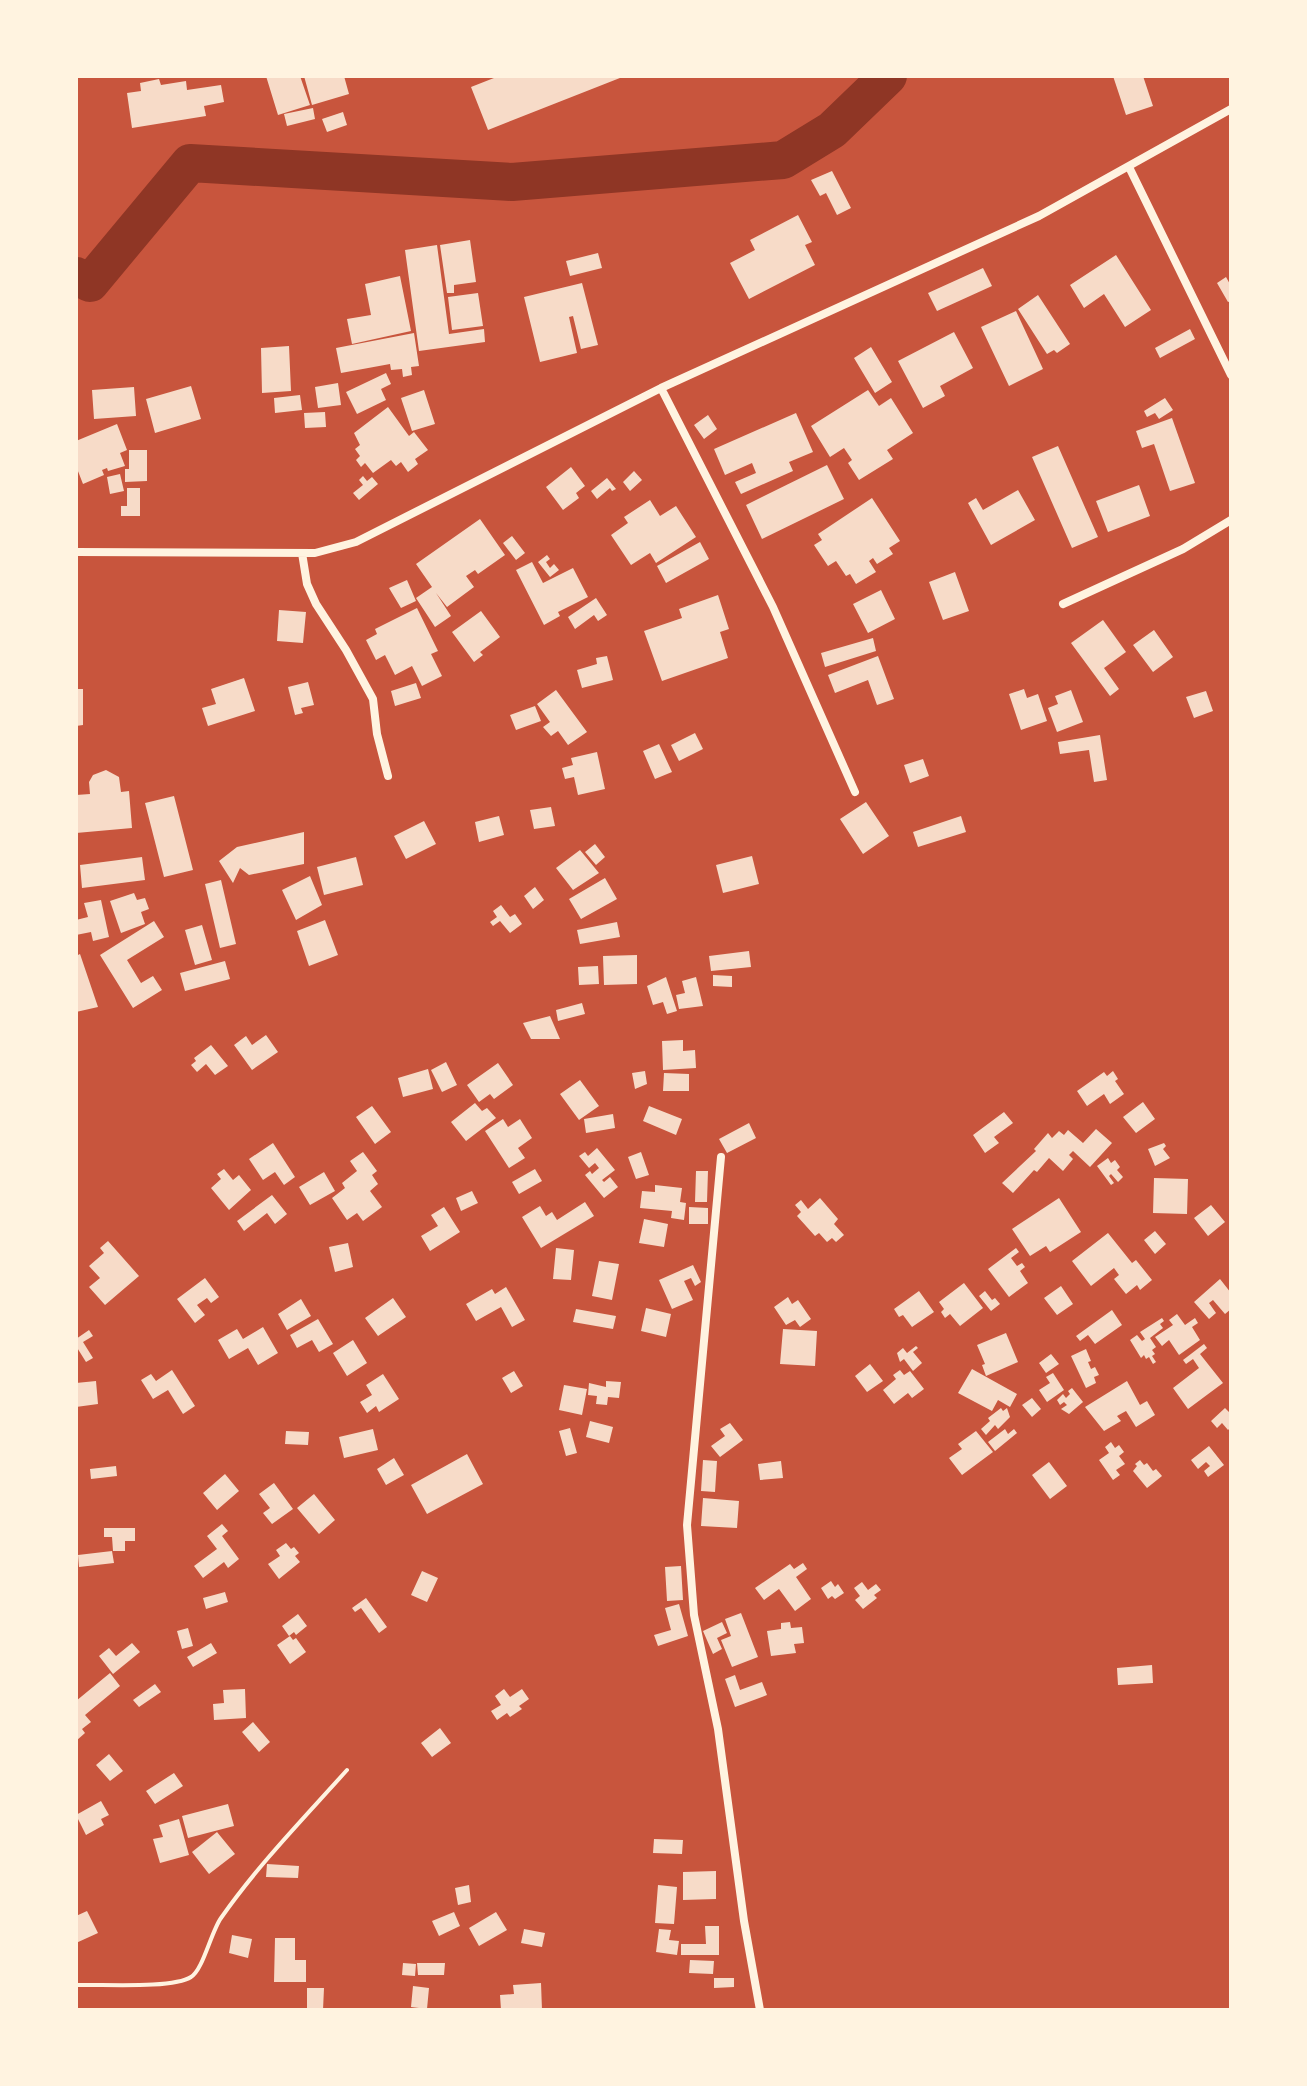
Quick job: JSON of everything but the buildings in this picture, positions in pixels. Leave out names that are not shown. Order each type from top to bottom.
[{"type":"street","points":[[76,552],[315,553],[356,542],[661,388],[1039,216],[1231,109]]},
{"type":"street","points":[[1129,167],[1231,375]]},
{"type":"street","points":[[661,388],[773,607],[855,792]]},
{"type":"street","points":[[1063,604],[1183,549],[1231,520]]},
{"type":"street","points":[[302,553],[307,584],[316,604],[373,699],[377,734],[388,776]]},
{"type":"street","points":[[721,1157],[687,1525],[694,1615],[718,1729],[744,1921],[760,2010]]},
{"type":"path","points":[[76,1985],[189,1979],[197,1972],[218,1922],[243,1888],[347,1770]]},
{"type":"waterway","points":[[76,276],[90,283],[190,163],[512,182],[783,160],[832,130],[888,76]]}]
